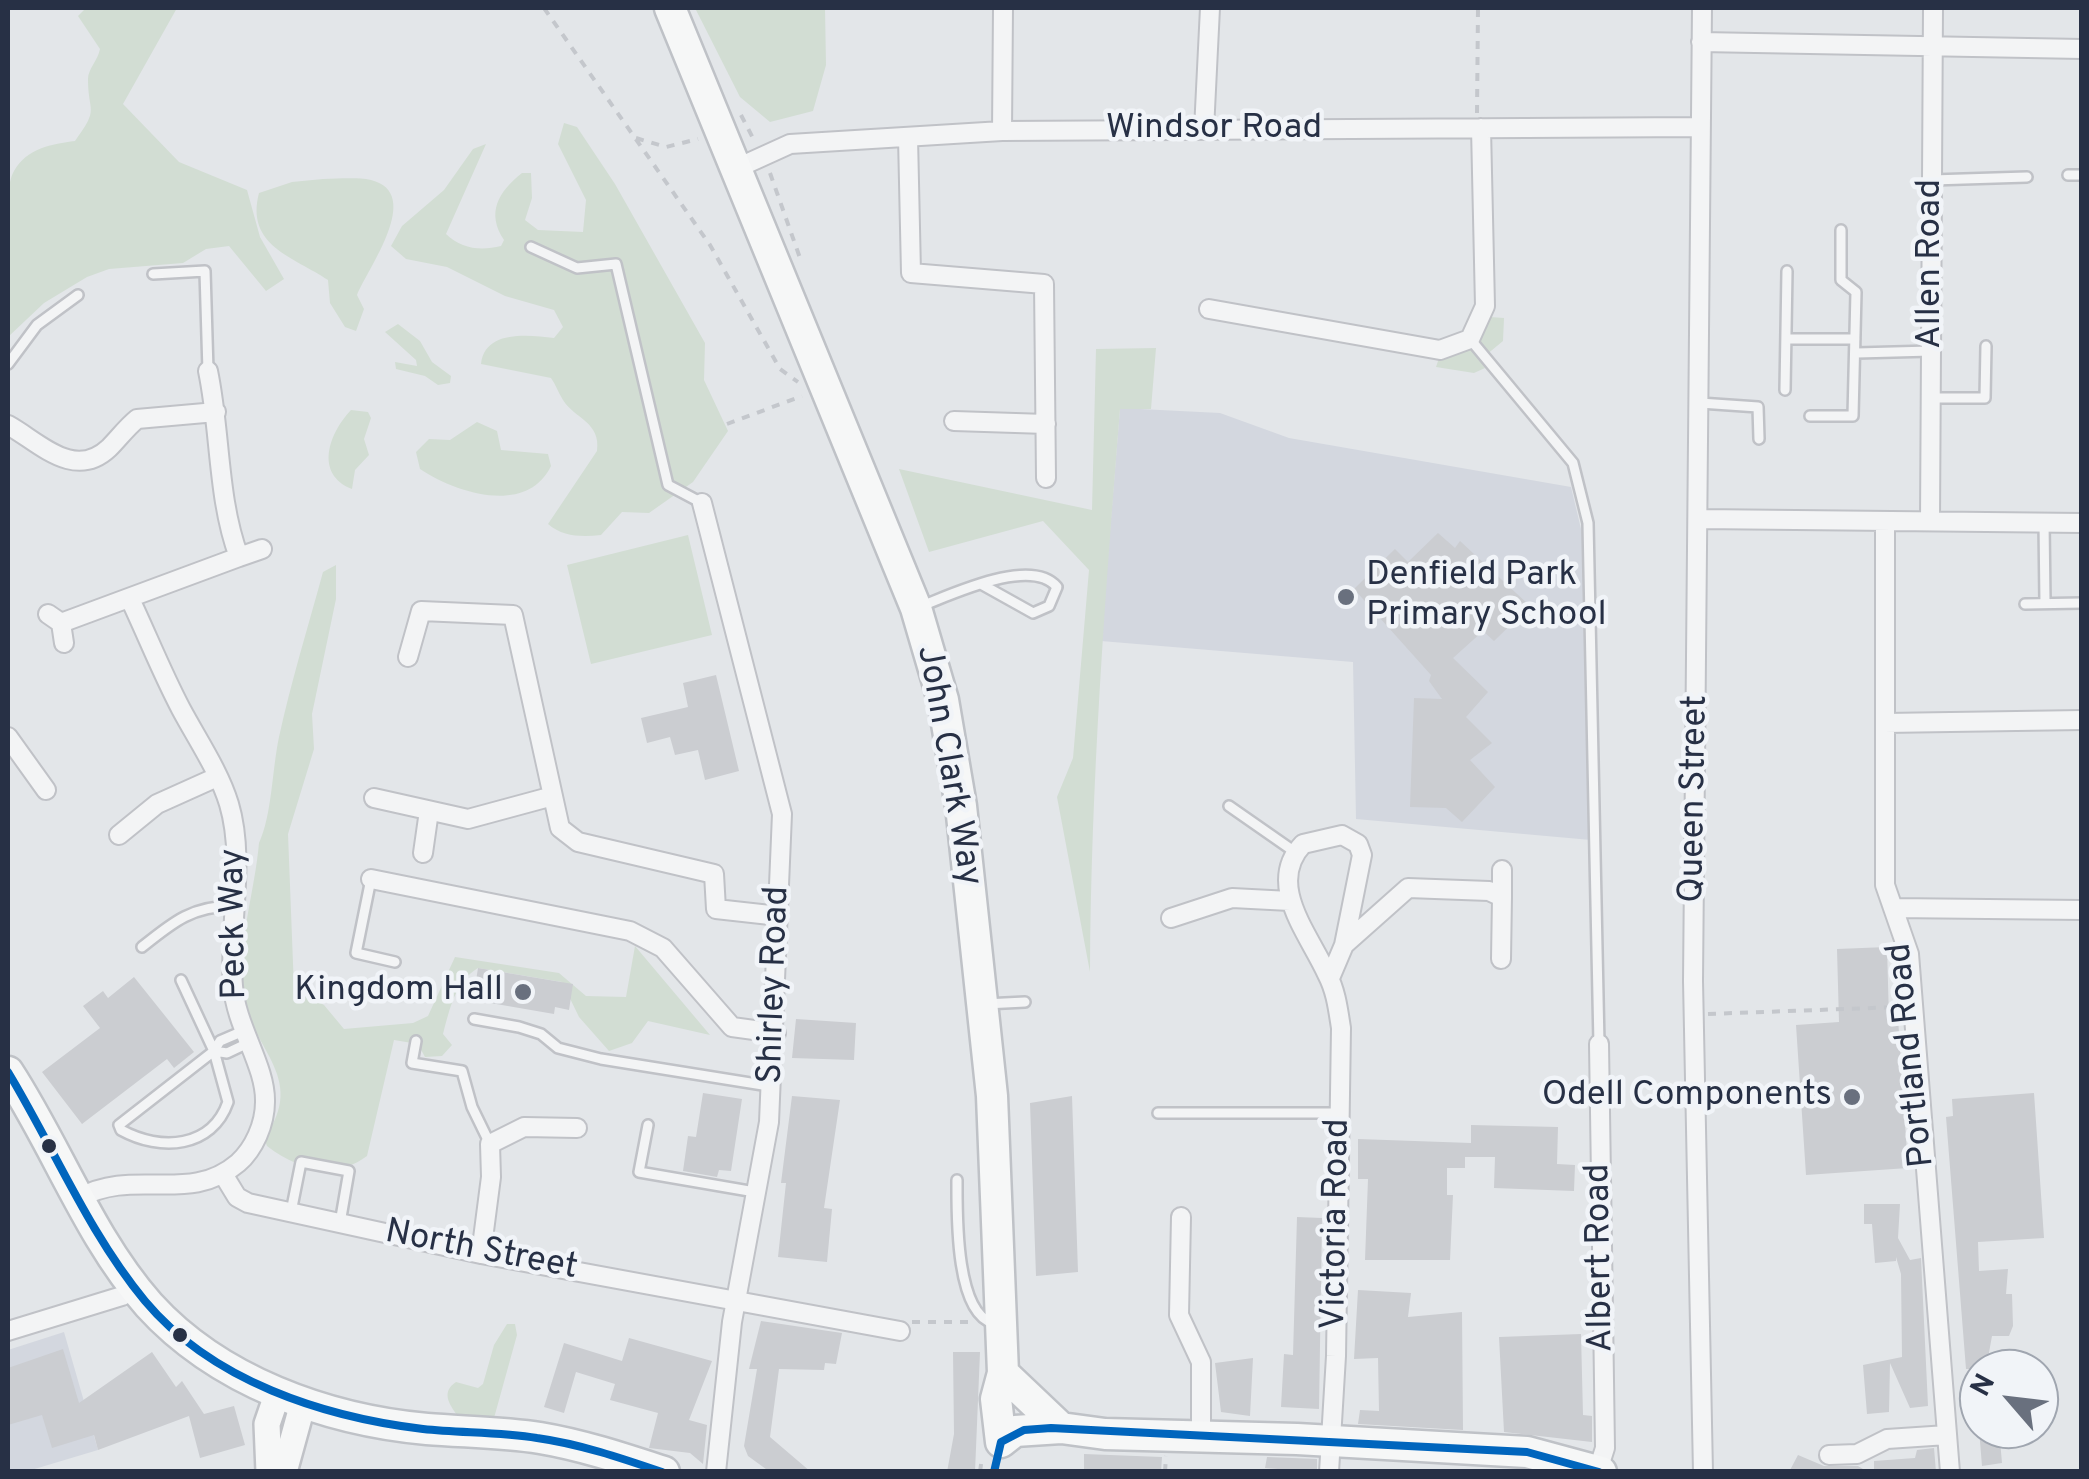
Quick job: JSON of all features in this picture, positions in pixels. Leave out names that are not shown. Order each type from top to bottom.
[{"type":"main road","name":"John Clark Way","points":[[670,8],[916,608],[943,700],[962,806],[996,1174],[994,1323],[1003,1373],[996,1398],[997,1457]]},
{"type":"main road","points":[[8,1072],[79,1198],[135,1286],[165,1320],[202,1350],[291,1398],[424,1428],[538,1438],[664,1472]]},
{"type":"main road","points":[[1003,1373],[1062,1428]]},
{"type":"main road","points":[[269,1472],[267,1424],[291,1398]]},
{"type":"main road","points":[[284,1472],[291,1398]]},
{"type":"main road","points":[[997,1457],[1015,1431],[1062,1428],[1201,1437],[1331,1456],[1550,1454],[1599,1471]]},
{"type":"street","points":[[1002,132],[1003,8]]},
{"type":"street","points":[[1204,130],[1210,8]]},
{"type":"street","name":"Queen Street","points":[[1702,8],[1694,1014],[1702,1472]]},
{"type":"street","name":"Allen Road","points":[[1930,521],[1933,8]]},
{"type":"street","points":[[1701,42],[2082,49]]},
{"type":"street","name":"Windsor Road","points":[[735,169],[790,144],[1002,132],[1700,127]]},
{"type":"street","points":[[1210,309],[1440,350],[1470,339],[1485,306],[1479,128]]},
{"type":"street","points":[[908,137],[911,273],[1044,284],[1046,478]]},
{"type":"street","points":[[208,371],[216,412],[224,510],[238,557]]},
{"type":"street","points":[[8,425],[60,459],[84,461],[107,450],[137,418],[216,412]]},
{"type":"street","points":[[954,421],[1046,424]]},
{"type":"street","name":"Shirley Road","points":[[702,503],[782,814],[772,1086],[716,1472]]},
{"type":"street","points":[[1700,519],[2082,522]]},
{"type":"street","name":"Portland Road","points":[[1884,521],[1884,886],[1909,954],[1950,1472]]},
{"type":"street","points":[[64,643],[55,619],[130,598],[262,549]]},
{"type":"street","name":"Peck Way","points":[[130,598],[228,798],[235,834],[232,984],[244,1038],[265,1092],[264,1117],[256,1140],[240,1161],[223,1174]]},
{"type":"street","points":[[408,658],[422,611],[513,615],[560,828],[578,842],[714,874],[716,909],[778,916]]},
{"type":"street","points":[[1884,723],[2082,720]]},
{"type":"street","points":[[8,737],[46,790]]},
{"type":"street","points":[[119,835],[157,804],[216,777]]},
{"type":"street","points":[[374,798],[468,819],[553,796]]},
{"type":"street","points":[[423,853],[429,811]]},
{"type":"street","points":[[1171,918],[1232,898],[1290,902],[1288,871],[1295,852],[1303,844],[1342,835],[1358,844],[1360,870],[1344,945],[1330,978]]},
{"type":"street","points":[[1501,958],[1502,870]]},
{"type":"street","points":[[371,879],[630,930],[663,948],[732,1027],[776,1033]]},
{"type":"street","points":[[1344,945],[1408,888],[1488,891],[1502,898]]},
{"type":"street","name":"Victoria Road","points":[[1290,902],[1330,978],[1341,1028],[1331,1456]]},
{"type":"street","points":[[1892,908],[2082,910]]},
{"type":"street","name":"Albert Road","points":[[1599,1044],[1605,1448],[1599,1471]]},
{"type":"street","points":[[481,1254],[491,1177],[490,1144],[524,1127],[576,1128]]},
{"type":"street","points":[[79,1198],[118,1182],[180,1185],[223,1174]]},
{"type":"street","name":"North Street","points":[[223,1174],[238,1197],[248,1203],[481,1254],[900,1331]]},
{"type":"street","points":[[1180,1217],[1179,1315],[1201,1362],[1201,1437]]},
{"type":"street","points":[[8,1331],[122,1296],[135,1286]]},
{"type":"street","points":[[1828,1455],[1857,1454],[1887,1439],[1947,1434]]},
{"type":"lane","points":[[2068,175],[2082,175]]},
{"type":"lane","points":[[1932,180],[2027,177]]},
{"type":"lane","points":[[1810,416],[1853,416],[1856,292],[1842,280],[1842,230]]},
{"type":"lane","points":[[531,248],[577,268],[616,264],[668,485],[702,503]]},
{"type":"lane","points":[[1784,390],[1787,270]]},
{"type":"lane","points":[[154,274],[205,271],[208,371]]},
{"type":"lane","points":[[8,364],[37,324],[78,295]]},
{"type":"lane","points":[[1470,339],[1573,463],[1588,523],[1599,1044]]},
{"type":"lane","points":[[1787,339],[1855,339]]},
{"type":"lane","points":[[1931,398],[1985,398],[1986,346]]},
{"type":"lane","points":[[1857,353],[1931,351]]},
{"type":"lane","points":[[1700,403],[1758,407],[1759,439]]},
{"type":"lane","points":[[2044,522],[2045,603]]},
{"type":"lane","points":[[916,608],[981,584],[1042,574],[1057,587],[1049,606],[1032,614],[981,584]]},
{"type":"lane","points":[[2025,604],[2082,603]]},
{"type":"lane","points":[[1228,806],[1295,852]]},
{"type":"lane","points":[[371,879],[356,953],[395,962]]},
{"type":"lane","points":[[142,947],[181,915],[204,906],[233,906]]},
{"type":"lane","points":[[181,980],[214,1051],[228,1102],[211,1133],[196,1140],[167,1142],[121,1130],[118,1125],[214,1051],[227,1052],[244,1038]]},
{"type":"lane","points":[[982,1004],[1025,1002]]},
{"type":"lane","points":[[474,1018],[519,1027],[540,1034],[558,1048],[601,1059],[772,1086]]},
{"type":"lane","points":[[416,1042],[412,1063],[462,1071],[490,1144]]},
{"type":"lane","points":[[1158,1113],[1340,1113]]},
{"type":"lane","points":[[648,1125],[639,1172],[758,1193]]},
{"type":"lane","points":[[291,1212],[301,1162],[349,1171],[340,1223]]},
{"type":"lane","points":[[957,1180],[962,1273],[977,1312],[994,1323]]},
{"type":"path","points":[[544,8],[710,245],[780,369],[789,380],[808,378]]},
{"type":"path","points":[[1478,8],[1479,128]]},
{"type":"path","points":[[632,136],[649,146],[666,147],[696,141],[703,130]]},
{"type":"path","points":[[727,424],[806,394]]},
{"type":"path","points":[[1694,1014],[1913,1006]]},
{"type":"path","points":[[900,1331],[909,1322],[994,1323]]},
{"type":"shaded area","points":[[86,8],[177,8],[123,104],[179,162],[247,190],[260,237],[284,279],[266,291],[229,246],[206,249],[183,263],[109,269],[87,277],[44,303],[8,337],[5,250],[10,183],[26,157],[49,146],[75,141],[88,122],[88,75],[100,49],[78,16]]},
{"type":"shaded area","points":[[695,8],[825,8],[826,65],[813,111],[770,122],[740,97]]},
{"type":"shaded area","points":[[564,123],[577,127],[615,184],[705,343],[704,380],[728,431],[693,482],[649,513],[622,512],[601,535],[594,536],[566,534],[548,524],[597,451],[595,433],[563,400],[551,378],[481,364],[490,345],[499,340],[520,336],[554,338],[563,327],[554,310],[505,296],[447,267],[406,259],[391,246],[402,226],[444,190],[473,149],[486,144],[446,234],[472,248],[501,246],[504,240],[496,221],[497,204],[522,173],[531,173],[532,198],[525,220],[538,230],[583,232],[586,200],[558,144]]},
{"type":"shaded area","points":[[371,180],[386,188],[393,200],[388,232],[357,295],[364,309],[356,331],[345,327],[330,303],[328,280],[276,248],[259,226],[259,193],[292,182]]},
{"type":"shaded area","points":[[1490,317],[1504,318],[1503,341],[1480,360],[1485,368],[1474,373],[1436,367],[1440,355],[1479,339]]},
{"type":"shaded area","points":[[398,324],[420,341],[432,362],[451,376],[450,383],[438,385],[425,376],[396,369],[395,362],[417,366],[416,360],[385,332]]},
{"type":"shaded area","points":[[1156,348],[1151,409],[1120,409],[1096,760],[1090,972],[1057,797],[1073,758],[1089,570],[1043,521],[929,552],[899,469],[1092,510],[1096,349]]},
{"type":"shaded area","name":"Denfield Park Primary School","points":[[1120,408],[1220,413],[1289,438],[1571,487],[1587,554],[1591,840],[1356,819],[1353,662],[1101,641]]},
{"type":"shaded area","points":[[351,410],[368,412],[371,418],[364,439],[369,455],[355,470],[352,489],[340,482],[329,463],[332,441]]},
{"type":"shaded area","points":[[477,422],[497,431],[501,450],[548,454],[551,466],[540,481],[525,491],[490,495],[452,486],[420,469],[416,452],[429,439],[450,440]]},
{"type":"shaded area","points":[[688,535],[712,635],[591,664],[567,565]]},
{"type":"shaded area","points":[[336,565],[336,599],[312,714],[314,749],[288,834],[294,989],[324,1005],[344,1029],[413,1023],[428,1016],[455,957],[559,973],[586,996],[626,997],[635,946],[710,1035],[648,1021],[632,1043],[609,1051],[579,1017],[562,982],[478,968],[454,996],[443,1034],[452,1045],[442,1056],[425,1057],[418,1044],[394,1040],[367,1156],[329,1170],[291,1161],[267,1146],[264,1138],[281,1097],[279,1079],[246,1010],[241,971],[259,843],[267,819],[284,716],[323,572]]},
{"type":"shaded area","points":[[507,1324],[515,1324],[517,1335],[494,1418],[481,1422],[457,1415],[449,1402],[449,1390],[456,1382],[478,1388],[483,1384],[494,1345]]},
{"type":"shaded area","points":[[64,1332],[98,1450],[28,1471],[8,1472],[8,1350]]},
{"type":"building","points":[[1438,533],[1455,548],[1460,541],[1530,606],[1494,641],[1483,631],[1453,658],[1488,692],[1466,717],[1492,743],[1470,760],[1495,787],[1462,822],[1446,808],[1410,807],[1414,698],[1442,699],[1429,681],[1431,675],[1354,589],[1395,549],[1408,562]]},
{"type":"building","points":[[716,675],[739,771],[705,780],[698,750],[675,755],[670,737],[647,743],[641,718],[688,707],[683,683]]},
{"type":"building","name":"Odell Components","points":[[1887,947],[1889,1019],[1898,1018],[1908,1168],[1806,1175],[1796,1025],[1839,1022],[1837,949]]},
{"type":"building","name":"Kingdom Hall","points":[[478,968],[573,984],[569,1010],[555,1007],[554,1014],[473,1000]]},
{"type":"building","points":[[134,977],[194,1052],[174,1068],[167,1059],[82,1124],[42,1072],[100,1028],[83,1006],[103,991],[108,998]]},
{"type":"building","points":[[796,1019],[856,1023],[854,1060],[792,1058]]},
{"type":"building","points":[[703,1093],[742,1099],[731,1171],[719,1170],[717,1177],[683,1171],[688,1136],[696,1137]]},
{"type":"building","points":[[2034,1093],[2044,1238],[1978,1242],[1979,1271],[2008,1269],[2006,1294],[2012,1294],[2013,1326],[2009,1336],[1992,1336],[1990,1349],[1964,1349],[1946,1117],[1953,1116],[1952,1099]]},
{"type":"building","points":[[792,1096],[840,1100],[824,1208],[832,1209],[827,1262],[778,1257],[786,1183],[781,1183]]},
{"type":"building","points":[[1072,1096],[1078,1272],[1036,1276],[1030,1103]]},
{"type":"building","points":[[1471,1125],[1558,1127],[1557,1164],[1575,1165],[1574,1191],[1494,1188],[1495,1157],[1465,1157],[1465,1168],[1447,1168],[1447,1195],[1453,1195],[1450,1260],[1365,1260],[1368,1179],[1358,1179],[1358,1139],[1471,1143]]},
{"type":"building","points":[[1864,1204],[1900,1204],[1898,1238],[1910,1260],[1921,1258],[1928,1406],[1910,1408],[1890,1363],[1889,1412],[1867,1414],[1863,1365],[1902,1357],[1901,1274],[1896,1257],[1896,1261],[1875,1263],[1872,1224],[1864,1224]]},
{"type":"building","points":[[1297,1217],[1322,1218],[1319,1409],[1281,1407],[1284,1354],[1293,1355]]},
{"type":"building","points":[[1358,1290],[1411,1293],[1408,1317],[1462,1312],[1463,1430],[1358,1424],[1360,1410],[1379,1411],[1378,1358],[1354,1359]]},
{"type":"building","points":[[761,1321],[842,1333],[836,1364],[825,1363],[824,1370],[779,1369],[770,1437],[811,1472],[770,1472],[748,1456],[744,1446],[757,1369],[749,1369]]},
{"type":"building","points":[[1581,1334],[1583,1415],[1592,1416],[1592,1442],[1504,1432],[1499,1337]]},
{"type":"building","points":[[629,1338],[712,1361],[689,1420],[707,1425],[703,1464],[690,1453],[649,1448],[658,1413],[610,1400],[615,1384],[576,1372],[564,1413],[544,1407],[564,1343],[622,1361]]},
{"type":"building","points":[[63,1349],[79,1403],[152,1352],[176,1387],[182,1381],[204,1414],[234,1406],[245,1445],[200,1458],[189,1416],[98,1450],[94,1435],[52,1448],[42,1415],[8,1425],[8,1368]]},
{"type":"building","points":[[953,1352],[980,1352],[975,1472],[947,1472],[954,1434]]},
{"type":"building","points":[[1253,1358],[1250,1416],[1221,1412],[1215,1363]]},
{"type":"building","points":[[1934,1448],[1936,1472],[1874,1472],[1874,1461],[1915,1458],[1917,1450]]},
{"type":"building","points":[[1981,1449],[2001,1449],[2002,1463],[1982,1466]]},
{"type":"building","points":[[1084,1454],[1162,1457],[1161,1472],[1084,1472]]},
{"type":"building","points":[[1798,1455],[1824,1466],[1858,1466],[1868,1472],[1789,1472]]},
{"type":"building","points":[[1267,1457],[1317,1459],[1317,1472],[1265,1468]]},
{"type":"transit line","points":[[8,1072],[106,1247],[145,1301],[203,1353],[272,1390],[347,1415],[423,1429],[553,1441],[662,1472]]},
{"type":"transit line","points":[[994,1472],[1001,1442],[1024,1430],[1051,1428],[1527,1452],[1599,1472]]},
{"type":"place","name":"Denfield Park Primary School","points":[[1346,597]]},
{"type":"place","name":"Kingdom Hall","points":[[523,992]]},
{"type":"place","name":"Odell Components","points":[[1852,1097]]}]
